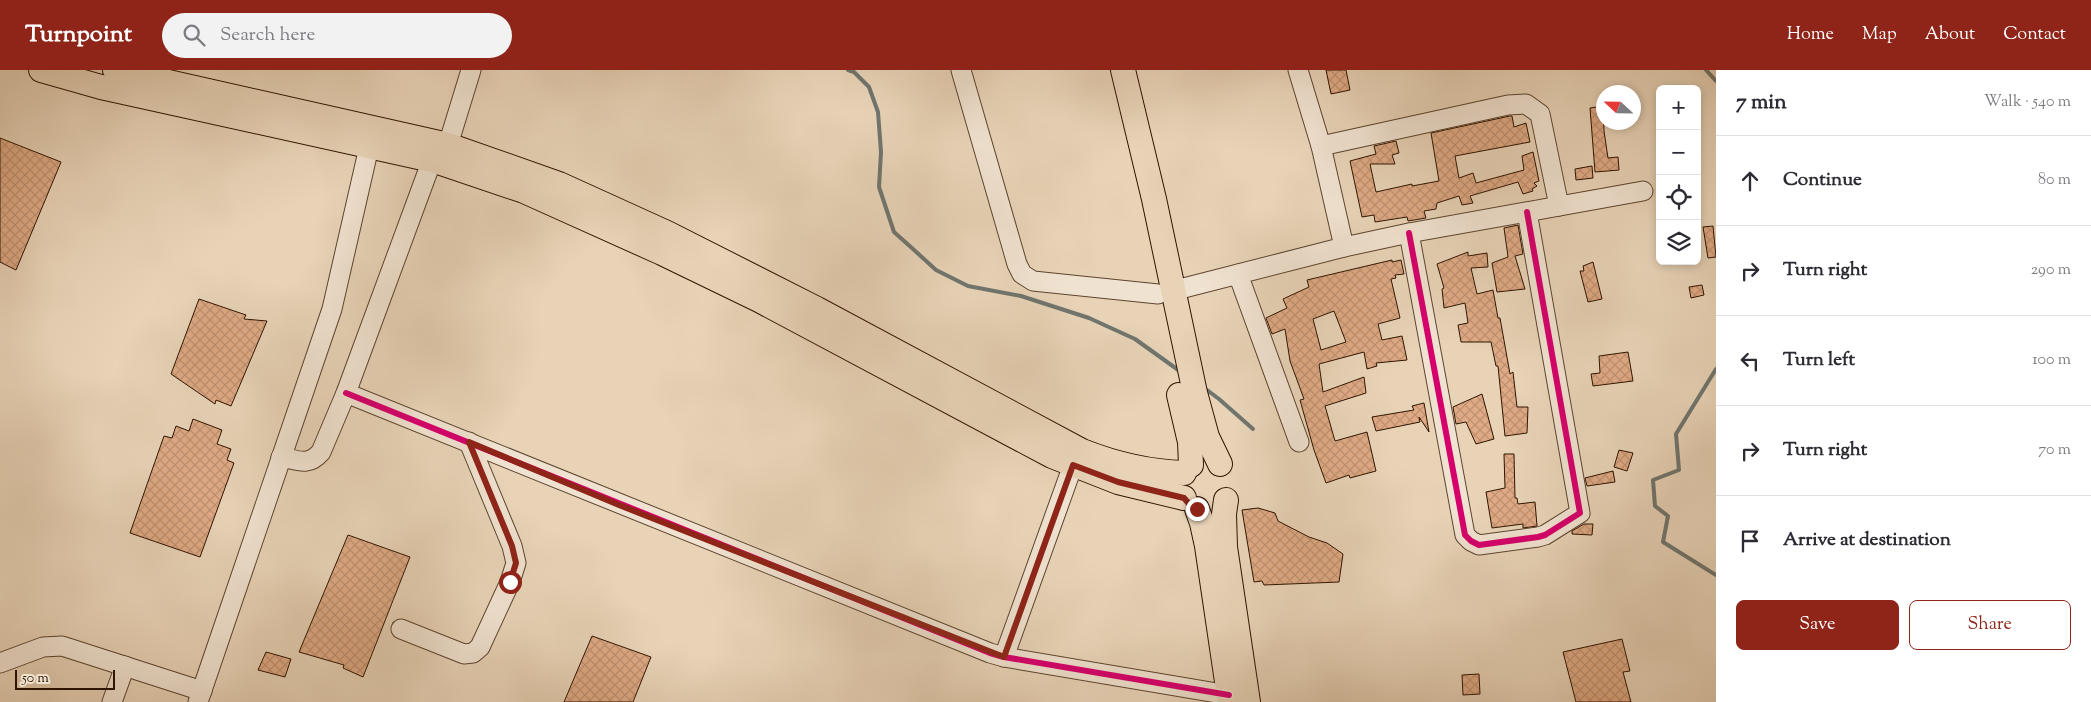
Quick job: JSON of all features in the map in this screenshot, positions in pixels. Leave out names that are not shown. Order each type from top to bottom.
[{"type":"main road","points":[[42,70],[101,87],[369,147],[440,153],[662,253],[759,300],[1052,456],[1118,482],[1212,510],[1226,500]]},
{"type":"main road","points":[[114,70],[559,184],[667,233],[817,309],[1082,451],[1105,460],[1144,470],[1187,469],[1202,460],[1215,461],[1220,464]]},
{"type":"main road","points":[[1111,70],[1165,293],[1179,368],[1190,442],[1187,469],[1181,482],[1202,523],[1208,546],[1235,700]]},
{"type":"main road","points":[[1123,70],[1154,199],[1165,293]]},
{"type":"main road","points":[[1179,368],[1195,394],[1207,436],[1220,464],[1230,477],[1230,493],[1226,500],[1224,514],[1235,700]]},
{"type":"street","points":[[281,457],[308,462],[315,459],[321,452],[440,153],[470,70]]},
{"type":"street","points":[[961,70],[1017,264],[1022,274],[1033,281],[1165,293],[1344,247],[1408,233],[1643,191]]},
{"type":"street","points":[[1298,70],[1321,146],[1344,247]]},
{"type":"street","points":[[1321,146],[1508,105],[1526,104],[1540,114],[1559,206]]},
{"type":"street","points":[[0,663],[43,647],[62,646],[125,666],[200,696],[332,310],[369,147]]},
{"type":"street","points":[[1408,233],[1465,535],[1479,545],[1538,537],[1545,535],[1580,513],[1527,212]]},
{"type":"street","points":[[1238,274],[1300,442]]},
{"type":"street","points":[[346,393],[638,512],[1004,657],[1235,700]]},
{"type":"street","points":[[400,629],[464,654],[473,653],[480,647],[510,582],[516,563],[512,546],[469,442]]},
{"type":"street","points":[[1004,657],[1073,465]]},
{"type":"street","points":[[112,702],[125,666]]},
{"type":"building","points":[[1326,70],[1346,70],[1350,90],[1331,94]]},
{"type":"building","points":[[1596,107],[1596,130],[1604,130],[1608,158],[1618,157],[1619,170],[1595,172],[1590,108]]},
{"type":"building","points":[[1512,116],[1514,127],[1526,123],[1530,142],[1455,156],[1459,178],[1473,173],[1476,183],[1524,170],[1522,156],[1533,152],[1539,181],[1534,183],[1537,186],[1532,189],[1533,191],[1523,194],[1518,182],[1470,196],[1473,203],[1462,205],[1459,196],[1437,203],[1436,209],[1424,211],[1426,218],[1408,221],[1407,217],[1375,222],[1374,215],[1362,217],[1350,161],[1376,154],[1374,146],[1396,141],[1399,153],[1392,155],[1395,164],[1370,164],[1376,192],[1412,184],[1412,186],[1439,181],[1431,133]]},
{"type":"building","points":[[0,138],[61,162],[16,270],[0,262]]},
{"type":"building","points":[[1592,166],[1593,178],[1576,180],[1575,169]]},
{"type":"building","points":[[1518,225],[1523,254],[1515,256],[1525,289],[1497,292],[1492,263],[1508,257],[1504,228]]},
{"type":"building","points":[[1713,226],[1716,257],[1708,258],[1703,227]]},
{"type":"building","points":[[1468,252],[1468,256],[1487,253],[1488,267],[1471,268],[1477,294],[1493,290],[1510,374],[1513,372],[1517,407],[1528,407],[1527,433],[1505,436],[1498,366],[1496,366],[1491,342],[1461,342],[1458,325],[1468,323],[1465,303],[1444,308],[1442,289],[1444,288],[1437,264]]},
{"type":"building","points":[[1392,260],[1392,262],[1401,260],[1404,274],[1395,275],[1396,278],[1391,279],[1400,318],[1378,324],[1382,340],[1402,336],[1407,360],[1376,363],[1377,366],[1367,369],[1364,352],[1319,364],[1323,392],[1364,377],[1366,393],[1325,406],[1335,441],[1367,432],[1376,471],[1350,478],[1349,475],[1326,483],[1314,450],[1300,400],[1304,399],[1290,361],[1285,329],[1272,334],[1266,318],[1287,308],[1283,299],[1309,287],[1307,280]],"holes":[[[1334,311],[1346,342],[1321,350],[1313,319]]]},
{"type":"building","points":[[1593,262],[1602,299],[1588,302],[1580,271],[1584,271],[1583,266]]},
{"type":"building","points":[[1702,285],[1704,295],[1691,298],[1689,287]]},
{"type":"building","points":[[199,299],[246,315],[244,319],[267,321],[231,406],[216,400],[215,404],[171,374]]},
{"type":"building","points":[[1628,352],[1633,381],[1593,386],[1591,374],[1600,373],[1599,356]]},
{"type":"building","points":[[1482,394],[1494,439],[1476,444],[1466,422],[1456,424],[1453,407]]},
{"type":"building","points":[[1424,403],[1429,432],[1419,417],[1420,422],[1376,431],[1372,417],[1414,410],[1412,406]]},
{"type":"building","points":[[193,419],[222,430],[217,444],[231,449],[227,460],[234,463],[200,557],[130,533],[164,436],[172,438],[176,426],[189,431]]},
{"type":"building","points":[[1619,450],[1633,453],[1627,471],[1614,467]]},
{"type":"building","points":[[1504,454],[1514,454],[1515,498],[1517,498],[1518,504],[1535,502],[1537,526],[1523,528],[1523,524],[1492,528],[1486,492],[1505,488]]},
{"type":"building","points":[[1613,471],[1615,482],[1587,486],[1585,478]]},
{"type":"building","points":[[1258,508],[1275,513],[1278,521],[1309,537],[1327,543],[1343,554],[1339,582],[1264,585],[1262,581],[1254,582],[1242,510]]},
{"type":"building","points":[[1584,524],[1593,524],[1592,535],[1572,534],[1572,531]]},
{"type":"building","points":[[348,535],[410,557],[363,677],[343,668],[344,665],[299,652]]},
{"type":"building","points":[[592,636],[651,657],[633,702],[564,702]]},
{"type":"building","points":[[1622,639],[1630,671],[1623,672],[1631,702],[1576,702],[1563,652]]},
{"type":"building","points":[[266,652],[291,659],[285,677],[258,670]]},
{"type":"building","points":[[1479,674],[1480,694],[1463,695],[1462,675]]},
{"type":"waterway","points":[[848,70],[854,72],[869,87],[878,112],[881,152],[879,187],[894,232],[936,270],[968,286],[1021,296],[1089,318],[1135,339],[1181,372]]},
{"type":"waterway","points":[[1706,70],[1716,81]]},
{"type":"waterway","points":[[1716,369],[1676,434],[1679,470],[1653,480],[1655,506],[1668,516],[1663,542],[1716,575]]},
{"type":"waterway","points":[[1203,387],[1253,429]]},
{"type":"cycle path","points":[[1409,233],[1465,535],[1479,545],[1538,537],[1545,535],[1580,513],[1527,212]]},
{"type":"cycle path","points":[[346,393],[990,653],[1004,657],[1229,695]]},
{"type":"route","points":[[510,582],[516,563],[512,546],[469,442],[619,505],[1004,657],[1073,465],[1118,482],[1184,498],[1197,509]]}]
